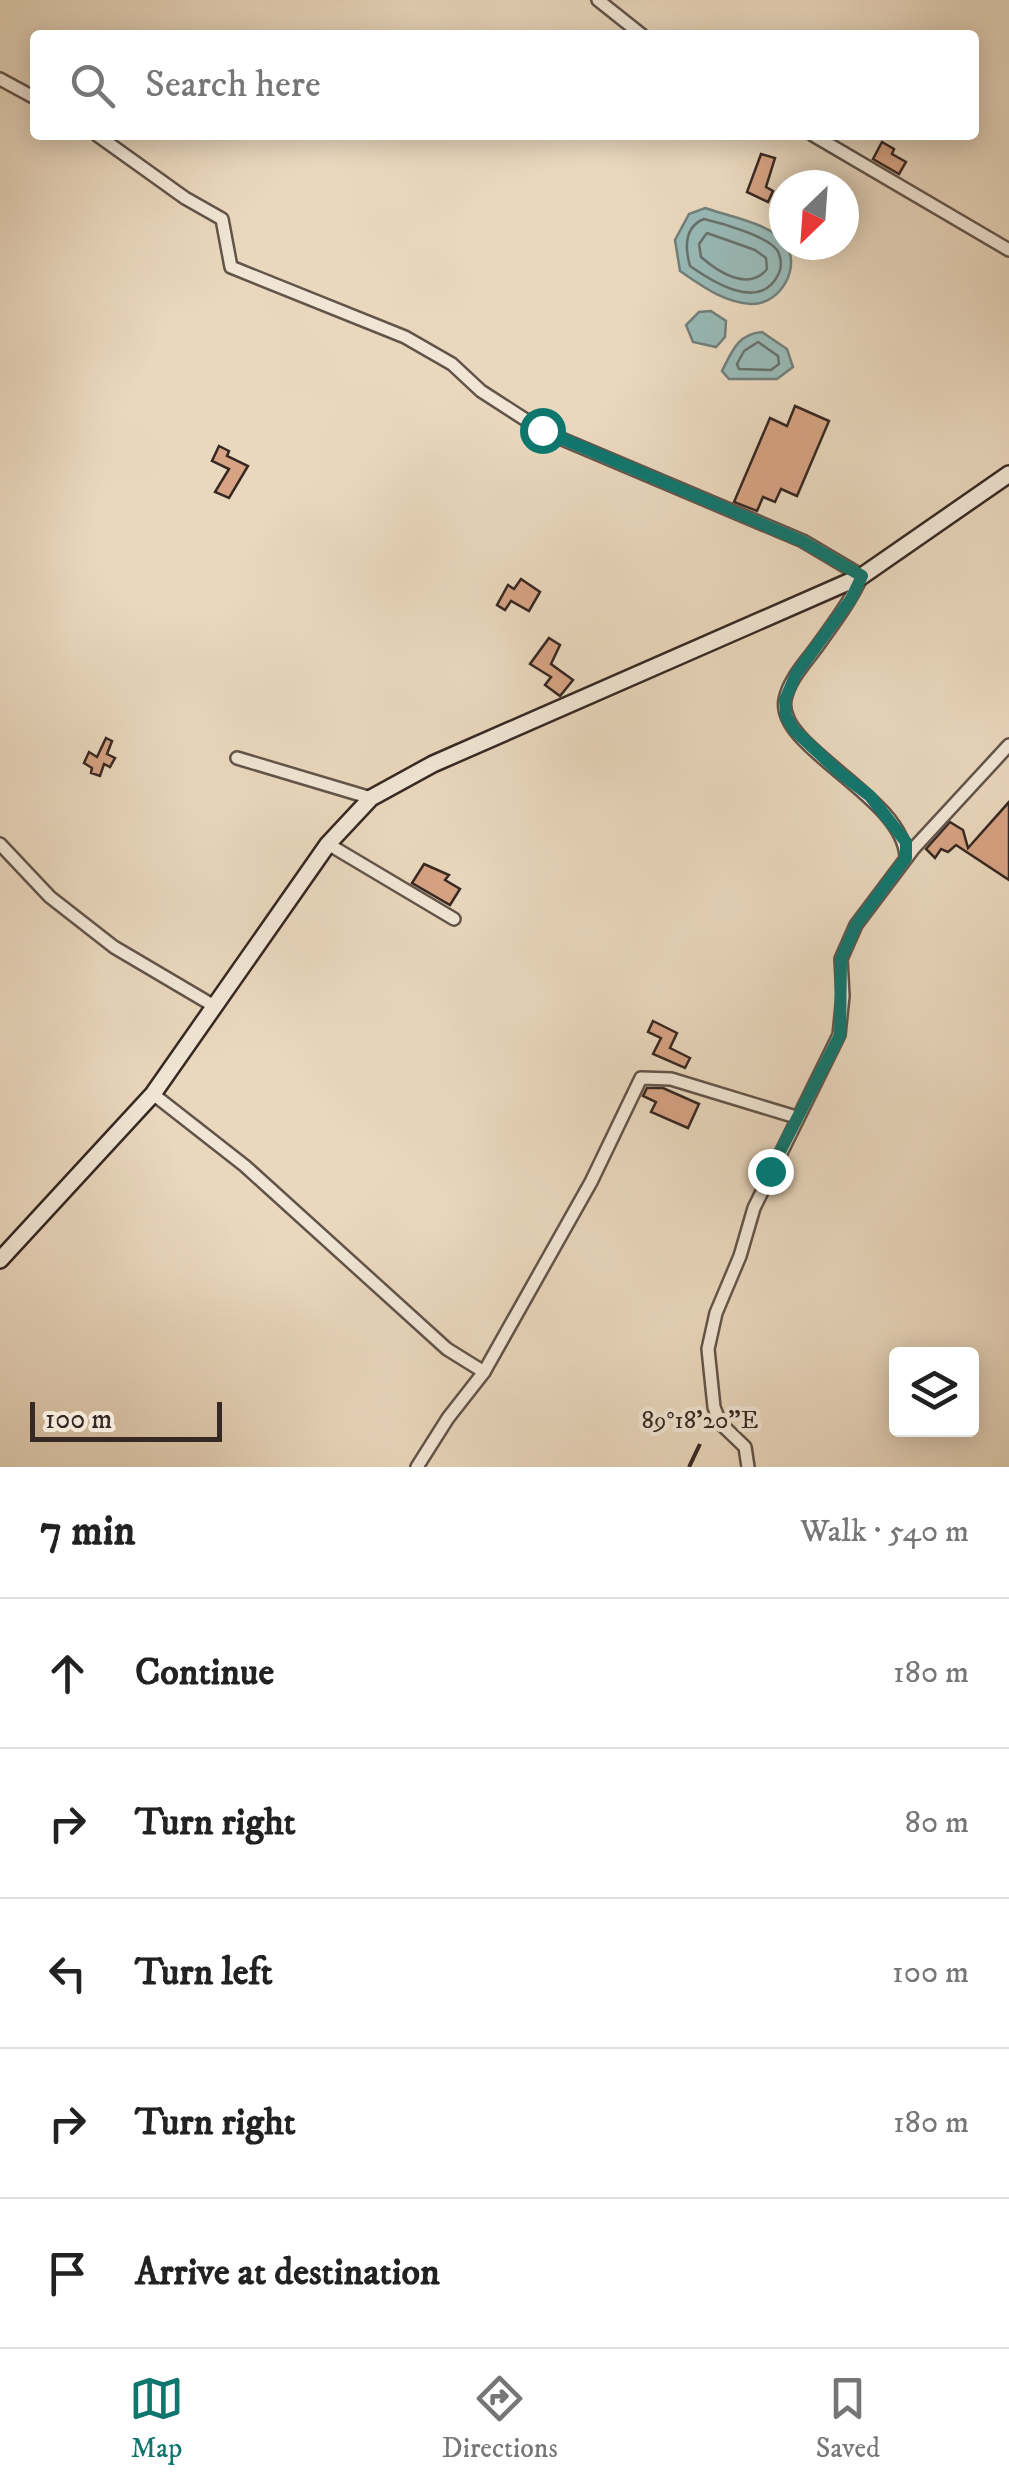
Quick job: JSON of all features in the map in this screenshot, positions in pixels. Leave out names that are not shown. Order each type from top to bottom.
[{"type":"main road","points":[[0,1260],[153,1094],[328,844],[370,798],[433,764],[862,576],[1009,474]]},
{"type":"street","points":[[598,0],[636,30]]},
{"type":"street","points":[[0,79],[30,95]]},
{"type":"street","points":[[104,140],[185,198],[222,219],[230,267],[405,337],[452,364],[481,391],[542,430],[802,541],[862,576],[851,599],[796,674],[785,700],[786,716],[794,730],[870,796],[906,842],[906,858]]},
{"type":"street","points":[[822,140],[1009,250]]},
{"type":"street","points":[[748,1467],[746,1448],[720,1423],[714,1407],[708,1349],[716,1313],[740,1256],[754,1208],[840,1035],[841,959],[856,925],[906,858],[1009,745]]},
{"type":"street","points":[[237,758],[370,798]]},
{"type":"street","points":[[0,844],[50,897],[114,948],[214,1006]]},
{"type":"street","points":[[328,844],[454,918]]},
{"type":"street","points":[[417,1467],[484,1372],[590,1182],[641,1078],[671,1078],[796,1117]]},
{"type":"street","points":[[153,1094],[244,1166],[447,1349],[484,1372]]},
{"type":"water","points":[[705,208],[769,231],[769,260],[791,260],[790,272],[780,291],[762,303],[731,300],[680,271],[675,240],[689,214]]},
{"type":"water","points":[[711,311],[726,321],[725,337],[716,347],[693,342],[686,325],[699,312]]},
{"type":"water","points":[[762,332],[787,349],[793,367],[777,379],[729,379],[722,371],[733,350],[747,336]]},
{"type":"building","points":[[882,142],[906,162],[899,174],[873,159]]},
{"type":"building","points":[[761,154],[775,158],[766,187],[768,202],[747,192]]},
{"type":"building","points":[[795,406],[829,421],[797,496],[781,489],[775,502],[763,497],[757,511],[734,502],[770,418],[787,426]]},
{"type":"building","points":[[219,446],[229,451],[227,456],[248,466],[229,498],[215,492],[229,469],[212,461]]},
{"type":"building","points":[[521,579],[540,592],[529,611],[511,601],[505,610],[497,605],[508,585],[514,589]]},
{"type":"building","points":[[549,638],[560,645],[551,664],[573,680],[560,696],[545,685],[551,677],[530,664]]},
{"type":"building","points":[[106,738],[112,741],[107,754],[115,758],[110,767],[104,764],[100,776],[91,773],[92,768],[84,763],[89,752],[97,757]]},
{"type":"building","points":[[1009,802],[1009,880],[956,845],[948,852],[941,849],[935,858],[926,849],[950,822],[963,830],[968,848]]},
{"type":"building","points":[[424,864],[449,875],[445,880],[460,889],[450,905],[412,883]]},
{"type":"building","points":[[653,1021],[677,1033],[670,1048],[690,1058],[685,1068],[653,1054],[661,1038],[648,1032]]},
{"type":"building","points":[[647,1088],[663,1088],[699,1104],[688,1128],[651,1112],[656,1102],[643,1096]]},
{"type":"route","points":[[542,430],[802,541],[862,576],[851,599],[796,674],[785,700],[786,716],[794,730],[870,796],[906,842],[906,858],[856,925],[841,959],[840,1035],[770,1171]]}]
